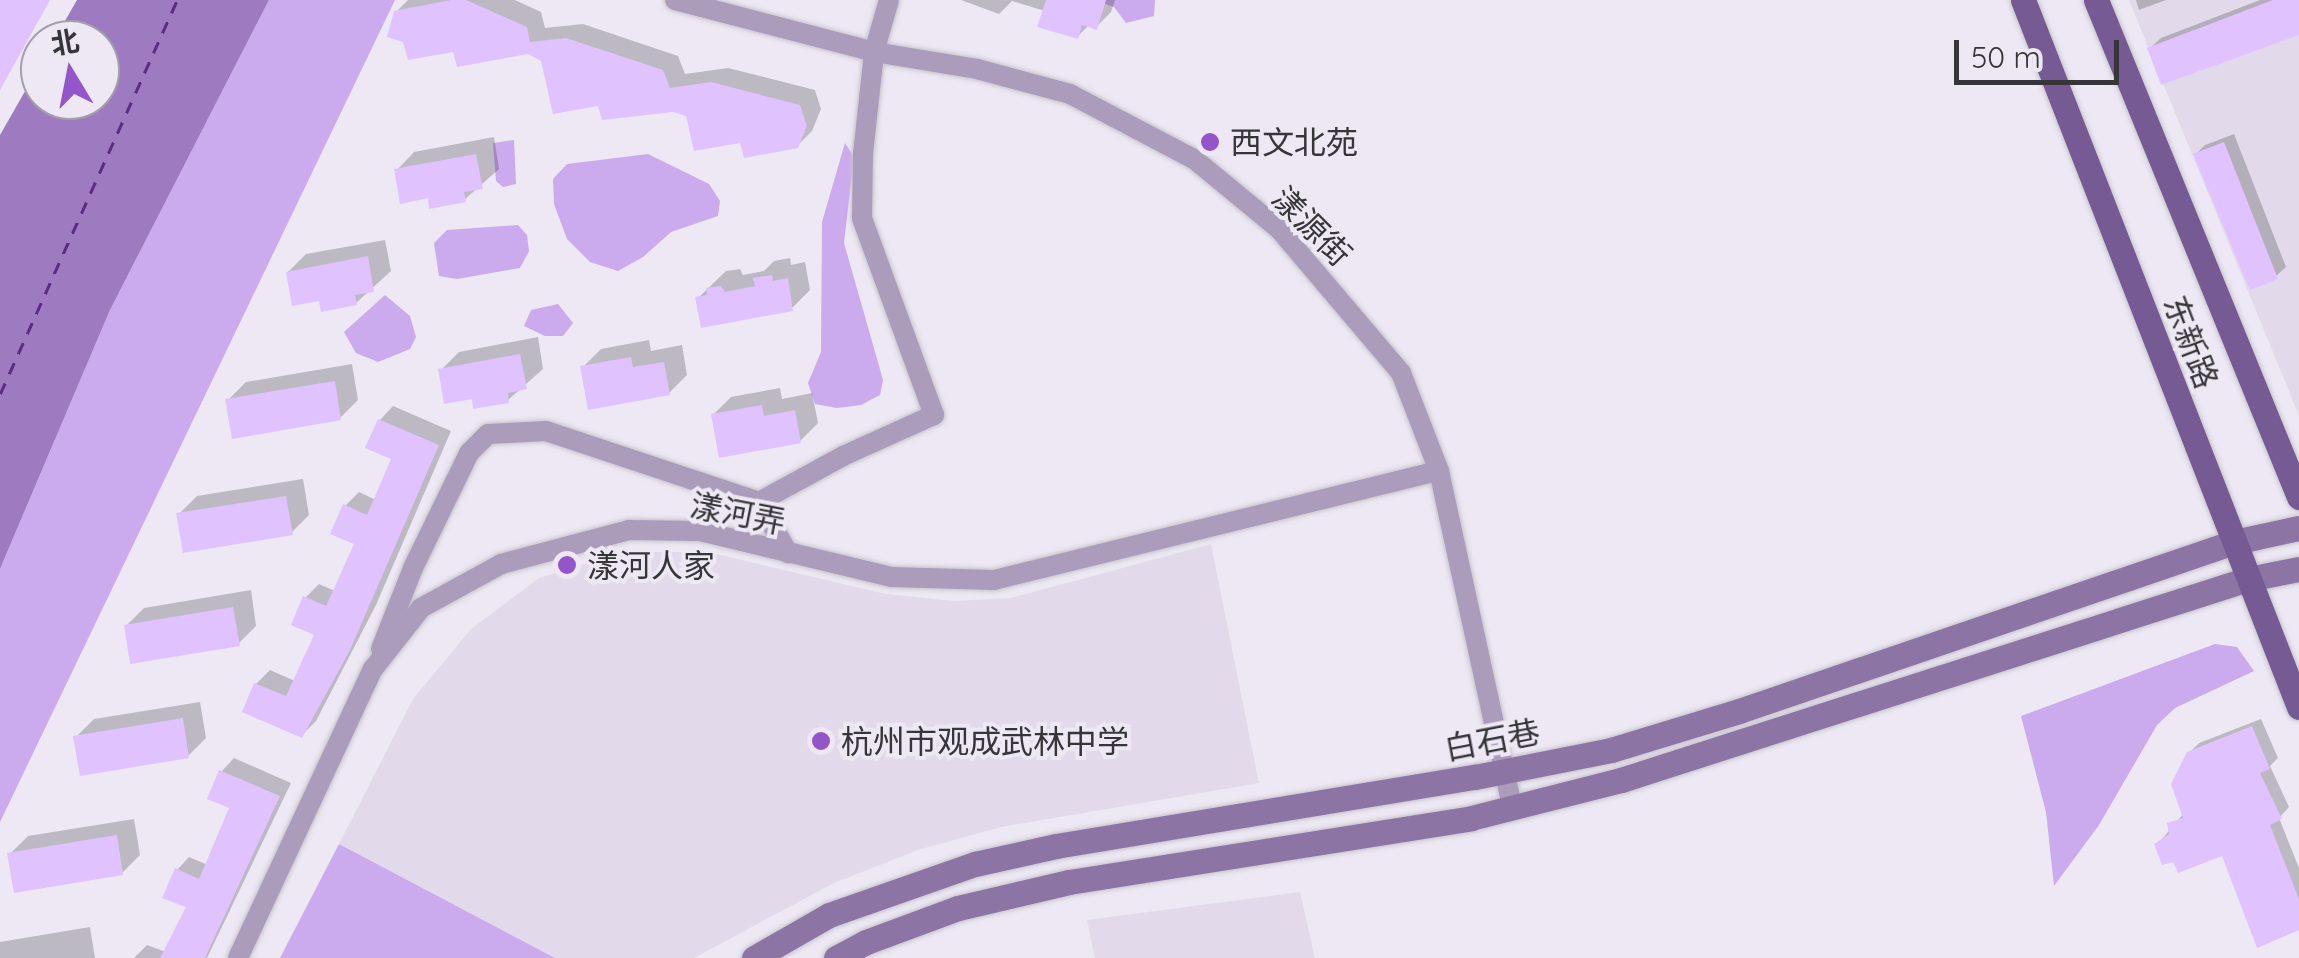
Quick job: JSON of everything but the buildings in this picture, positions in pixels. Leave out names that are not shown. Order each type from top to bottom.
[{"type":"main road","name":"东新路","points":[[2023,0],[2299,707]]},
{"type":"main road","name":"东新路","points":[[2096,0],[2299,497]]},
{"type":"main road","name":"白石巷","points":[[754,958],[829,914],[974,864],[1056,846],[1611,750],[1739,711],[2234,542],[2299,528]]},
{"type":"main road","points":[[836,958],[866,942],[958,908],[1069,882],[1513,809],[1622,780],[2248,578],[2299,568]]},
{"type":"street","name":"漾源街","points":[[675,0],[874,52],[977,69],[1070,94],[1194,159],[1279,230],[1401,373],[1439,471],[1513,809]]},
{"type":"street","points":[[758,502],[843,456],[934,415],[862,218],[863,154],[874,52],[889,0]]},
{"type":"street","points":[[373,669],[412,568],[468,453],[488,434],[546,430],[758,502],[788,553]]},
{"type":"street","name":"漾河弄","points":[[238,958],[373,669],[420,608],[502,564],[629,530],[700,530],[892,577],[994,580],[1439,471]]},
{"type":"shaded area","points":[[77,0],[269,0],[110,310],[0,569],[0,135],[20,100],[20,120],[120,120],[120,20],[66,20]]},
{"type":"shaded area","points":[[269,0],[395,0],[0,822],[0,569],[110,310]]},
{"type":"shaded area","points":[[1094,0],[1155,0],[1154,16],[1126,23],[1114,7]]},
{"type":"shaded area","points":[[2129,0],[2299,0],[2299,416]]},
{"type":"shaded area","points":[[514,140],[516,184],[503,187],[496,181],[493,143]]},
{"type":"shaded area","points":[[845,143],[854,157],[844,243],[883,380],[880,395],[861,405],[837,408],[815,404],[808,383],[821,352],[822,222]]},
{"type":"shaded area","points":[[648,154],[709,184],[720,201],[718,216],[671,232],[643,257],[618,271],[590,262],[567,239],[554,204],[553,179],[567,164]]},
{"type":"shaded area","points":[[518,225],[527,235],[529,251],[520,268],[457,279],[439,276],[434,243],[447,230]]},
{"type":"shaded area","points":[[385,295],[410,316],[416,337],[410,349],[378,362],[356,353],[344,332]]},
{"type":"shaded area","points":[[558,304],[573,323],[563,336],[545,336],[524,326],[531,310]]},
{"type":"shaded area","name":"杭州市观成武林中学","points":[[1211,544],[1259,783],[1001,827],[918,850],[834,883],[694,958],[555,958],[339,844],[413,699],[471,629],[539,578],[622,552],[708,552],[886,594],[954,601],[1011,598]]},
{"type":"shaded area","points":[[2215,644],[2237,647],[2254,671],[2175,708],[2157,725],[2099,825],[2054,886],[2046,812],[2021,716]]},
{"type":"shaded area","points":[[339,844],[555,958],[280,958]]},
{"type":"shaded area","points":[[1300,892],[1315,958],[1095,958],[1087,920]]},
{"type":"ferry route","points":[[0,394],[177,0]]},
{"type":"place","name":"西文北苑","points":[[1210,142]]},
{"type":"place","name":"漾河人家","points":[[567,565]]},
{"type":"place","name":"杭州市观成武林中学","points":[[821,741]]}]
